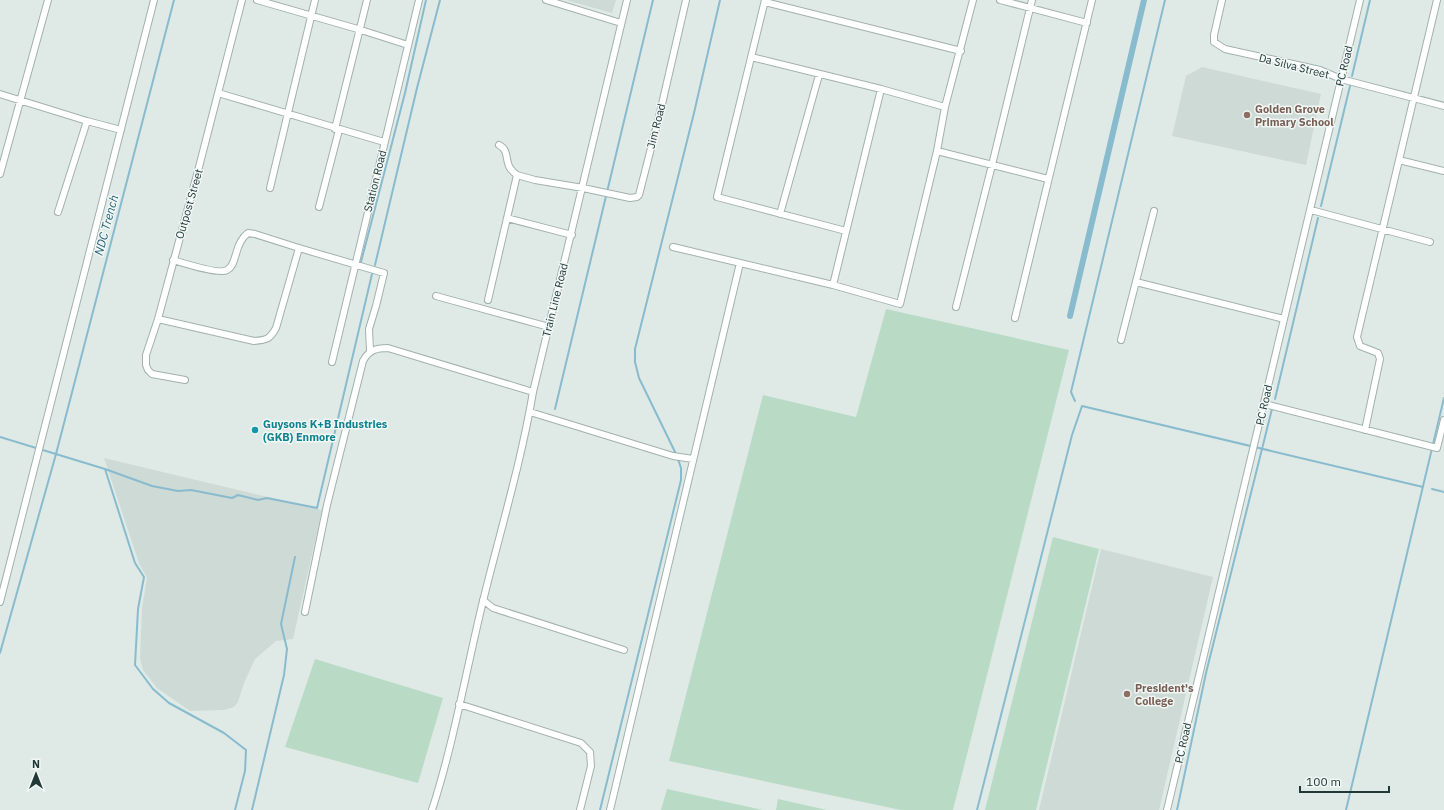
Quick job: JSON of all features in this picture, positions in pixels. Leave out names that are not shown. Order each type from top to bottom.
[{"type":"street","points":[[0,174],[48,0]]},
{"type":"street","points":[[0,602],[154,0]]},
{"type":"street","name":"Outpost Street","points":[[185,380],[152,374],[146,365],[146,356],[158,319],[199,167],[242,0]]},
{"type":"street","points":[[257,0],[408,45]]},
{"type":"street","points":[[270,188],[315,0]]},
{"type":"street","points":[[319,207],[367,0]]},
{"type":"street","name":"Station Road","points":[[332,362],[418,0]]},
{"type":"street","points":[[546,0],[621,23]]},
{"type":"street","name":"Train Line Road","points":[[432,810],[442,779],[483,600],[520,456],[533,392],[627,0]]},
{"type":"street","name":"Jim Road","points":[[517,175],[535,180],[600,191],[633,199],[639,195],[686,0]]},
{"type":"street","points":[[673,247],[833,285],[900,304],[937,151],[945,107],[961,51],[973,0]]},
{"type":"street","points":[[1000,0],[1087,23]]},
{"type":"street","points":[[956,307],[1032,0]]},
{"type":"street","points":[[1015,318],[1092,0]]},
{"type":"street","name":"Da Silva Street","points":[[1222,0],[1214,35],[1214,42],[1225,49],[1320,70],[1341,79],[1415,97],[1444,106]]},
{"type":"street","name":"PC Road","points":[[1167,810],[1265,404],[1360,0]]},
{"type":"street","points":[[1365,430],[1380,359],[1378,353],[1360,346],[1357,337],[1437,0]]},
{"type":"street","points":[[846,231],[717,197],[765,1],[961,51]]},
{"type":"street","points":[[751,57],[819,75],[881,89],[945,107]]},
{"type":"street","points":[[780,214],[819,75]]},
{"type":"street","points":[[833,285],[881,89]]},
{"type":"street","points":[[218,93],[384,142]]},
{"type":"street","points":[[0,94],[121,130]]},
{"type":"street","points":[[58,212],[87,121]]},
{"type":"street","points":[[488,300],[517,175],[511,170],[504,147],[499,145]]},
{"type":"street","points":[[937,151],[1048,179]]},
{"type":"street","points":[[1399,160],[1444,171]]},
{"type":"street","points":[[1311,210],[1430,242]]},
{"type":"street","points":[[1121,340],[1154,211]]},
{"type":"street","points":[[507,218],[572,234]]},
{"type":"street","points":[[173,260],[221,272],[226,271],[231,266],[241,240],[248,234],[255,234],[384,273],[369,328],[370,351]]},
{"type":"street","points":[[158,319],[254,341],[265,340],[271,337],[276,328],[299,248]]},
{"type":"street","points":[[610,810],[740,263]]},
{"type":"street","points":[[1136,282],[1284,319]]},
{"type":"street","points":[[436,296],[549,327]]},
{"type":"street","points":[[304,612],[327,505],[357,384],[363,361],[370,351],[378,348],[388,348],[533,392]]},
{"type":"street","points":[[1265,404],[1437,448],[1444,420]]},
{"type":"street","points":[[530,412],[673,456],[693,459]]},
{"type":"street","points":[[483,600],[493,608],[624,650]]},
{"type":"street","points":[[459,704],[581,743],[590,752],[591,766],[580,810]]},
{"type":"shaded area","points":[[566,0],[616,0],[612,13]]},
{"type":"shaded area","name":"Golden Grove Primary School","points":[[1202,67],[1321,94],[1306,165],[1172,136],[1186,76]]},
{"type":"shaded area","points":[[104,458],[322,510],[293,639],[276,641],[255,659],[244,683],[238,702],[234,707],[224,710],[190,711],[157,688],[143,670],[140,659],[142,608],[147,578],[139,563]]},
{"type":"shaded area","name":"President's College","points":[[1101,549],[1213,577],[1159,810],[1039,810]]},
{"type":"green space","points":[[886,309],[1069,350],[953,810],[901,810],[669,761],[763,395],[856,417]]},
{"type":"green space","points":[[1053,537],[1099,549],[1036,810],[985,810]]},
{"type":"green space","points":[[315,659],[443,698],[418,783],[285,747]]},
{"type":"green space","points":[[667,789],[763,810],[661,810]]},
{"type":"green space","points":[[778,799],[827,810],[776,810]]},
{"type":"waterway","name":"NDC Trench","points":[[0,653],[56,454],[174,0]]},
{"type":"waterway","points":[[361,262],[405,93],[426,0]]},
{"type":"waterway","points":[[375,265],[417,88],[440,0]]},
{"type":"waterway","points":[[555,409],[653,0]]},
{"type":"waterway","points":[[600,810],[681,480],[681,468],[677,456],[639,378],[635,362],[635,349],[694,113],[720,0]]},
{"type":"waterway","points":[[1070,316],[1144,0]]},
{"type":"waterway","points":[[1075,401],[1071,392],[1165,0]]},
{"type":"waterway","points":[[1352,76],[1370,0]]},
{"type":"waterway","points":[[1321,206],[1350,86]]},
{"type":"waterway","points":[[1275,399],[1318,218]]},
{"type":"waterway","points":[[105,469],[152,486],[178,491],[191,490],[232,498],[238,495],[258,500],[267,498],[317,508],[372,274]]},
{"type":"waterway","points":[[1346,810],[1444,398]]},
{"type":"waterway","points":[[977,810],[1072,435],[1082,406],[1423,487]]},
{"type":"waterway","points":[[1177,810],[1206,673],[1272,409]]},
{"type":"waterway","points":[[0,437],[105,469],[135,563],[144,577],[138,609],[135,665],[153,689],[169,703],[224,733],[246,750],[245,771],[235,810]]},
{"type":"waterway","points":[[1432,489],[1444,492]]},
{"type":"waterway","points":[[252,810],[284,675],[287,649],[281,624],[295,557]]},
{"type":"place","name":"Golden Grove Primary School","points":[[1247,115]]},
{"type":"place","name":"Guysons K+B Industries (GKB) Enmore","points":[[255,430]]},
{"type":"place","name":"President's College","points":[[1127,694]]}]
